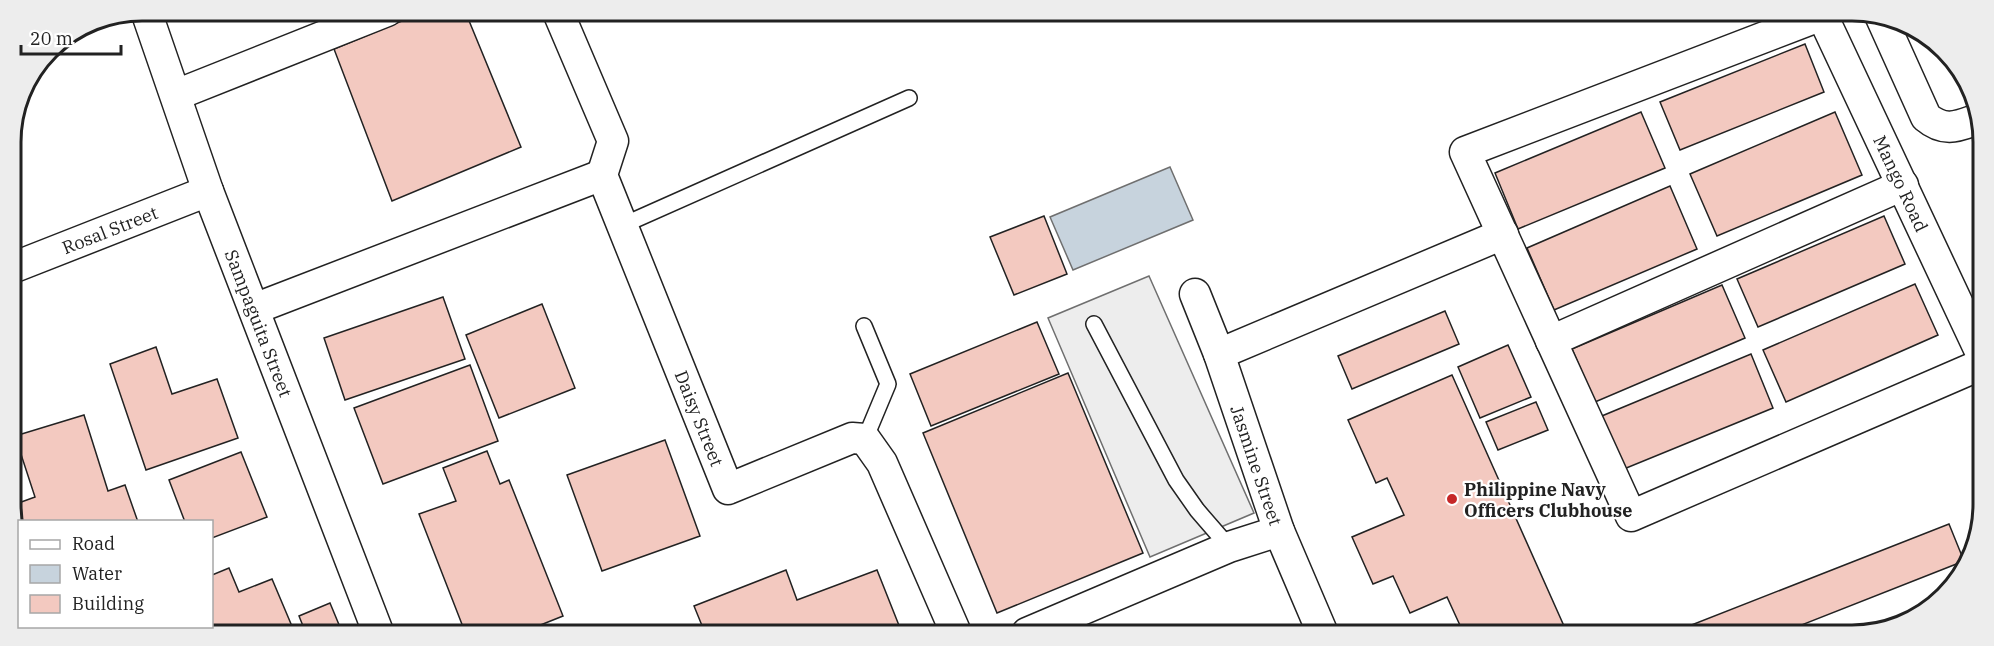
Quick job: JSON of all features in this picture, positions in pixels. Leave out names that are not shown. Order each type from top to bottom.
[{"type":"street","name":"Sampaguita Street","points":[[150,21],[208,191],[375,625]]},
{"type":"street","points":[[176,95],[362,21]]},
{"type":"street","points":[[254,309],[602,175],[613,141],[562,21]]},
{"type":"street","points":[[1806,21],[1465,152],[1631,516],[1973,368]]},
{"type":"street","name":"Mango Road","points":[[1825,21],[1973,336]]},
{"type":"street","points":[[1885,26],[1926,117],[1935,124],[1946,127],[1958,127],[1971,122]]},
{"type":"street","name":"Daisy Street","points":[[602,175],[728,489],[852,438],[865,439]]},
{"type":"street","points":[[1551,341],[1903,185]]},
{"type":"street","name":"Rosal Street","points":[[21,264],[208,191]]},
{"type":"street","points":[[1219,354],[1503,234]]},
{"type":"street","name":"Jasmine Street","points":[[1195,294],[1219,354],[1279,531],[1319,625]]},
{"type":"street","points":[[865,439],[882,463],[953,625]]},
{"type":"street","points":[[1046,625],[1229,547],[1279,531]]},
{"type":"lane","points":[[621,226],[909,98]]},
{"type":"lane","points":[[1094,324],[1176,480],[1197,510],[1229,547]]},
{"type":"lane","points":[[864,326],[888,384],[865,439]]},
{"type":"shaded area","points":[[1149,276],[1254,513],[1150,557],[1048,318]]},
{"type":"water","points":[[1170,167],[1193,220],[1073,270],[1050,217]]},
{"type":"building","points":[[402,21],[469,21],[521,147],[392,201],[334,49]]},
{"type":"building","points":[[1805,44],[1824,92],[1680,150],[1660,102]]},
{"type":"building","points":[[1641,112],[1665,168],[1518,229],[1495,173]]},
{"type":"building","points":[[1835,112],[1862,175],[1717,236],[1690,174]]},
{"type":"building","points":[[1670,186],[1697,249],[1554,310],[1527,248]]},
{"type":"building","points":[[1044,216],[1067,274],[1014,295],[990,237]]},
{"type":"building","points":[[1884,216],[1905,264],[1758,327],[1737,279]]},
{"type":"building","points":[[1915,284],[1938,335],[1786,402],[1763,350]]},
{"type":"building","points":[[1722,285],[1745,338],[1595,402],[1572,349]]},
{"type":"building","points":[[443,297],[465,359],[345,400],[324,338]]},
{"type":"building","points":[[542,304],[575,388],[499,418],[466,335]]},
{"type":"building","points":[[1445,311],[1459,344],[1352,389],[1338,356]]},
{"type":"building","points":[[1037,322],[1059,374],[931,426],[910,374]]},
{"type":"building","points":[[1508,345],[1531,397],[1480,418],[1458,367]]},
{"type":"building","points":[[156,347],[172,394],[217,379],[238,438],[146,470],[110,364]]},
{"type":"building","points":[[1751,354],[1773,408],[1619,471],[1597,418]]},
{"type":"building","points":[[470,365],[498,441],[383,484],[354,408]]},
{"type":"building","points":[[1068,373],[1143,553],[997,613],[923,433]]},
{"type":"building","name":"Philippine Navy Officers Clubhouse","points":[[1452,375],[1564,625],[1460,625],[1447,597],[1410,613],[1393,576],[1373,584],[1352,537],[1404,515],[1387,478],[1376,483],[1348,420]]},
{"type":"building","points":[[1536,402],[1548,430],[1498,450],[1486,422]]},
{"type":"building","points":[[84,415],[108,491],[125,485],[137,520],[22,520],[21,502],[35,497],[21,454],[21,434]]},
{"type":"building","points":[[665,440],[700,536],[602,571],[567,475]]},
{"type":"building","points":[[487,451],[500,484],[509,480],[563,616],[540,625],[462,625],[419,514],[456,501],[443,468]]},
{"type":"building","points":[[241,452],[267,517],[213,538],[213,520],[184,520],[169,480]]},
{"type":"building","points":[[1949,524],[1962,556],[1958,564],[1801,625],[1691,625]]},
{"type":"building","points":[[229,568],[239,592],[272,579],[291,625],[213,625],[213,575]]},
{"type":"building","points":[[786,570],[797,600],[877,570],[899,625],[702,625],[694,606]]},
{"type":"building","points":[[330,603],[339,625],[303,625],[299,616]]},
{"type":"place","name":"Philippine Navy Officers Clubhouse","points":[[1452,499]]}]
